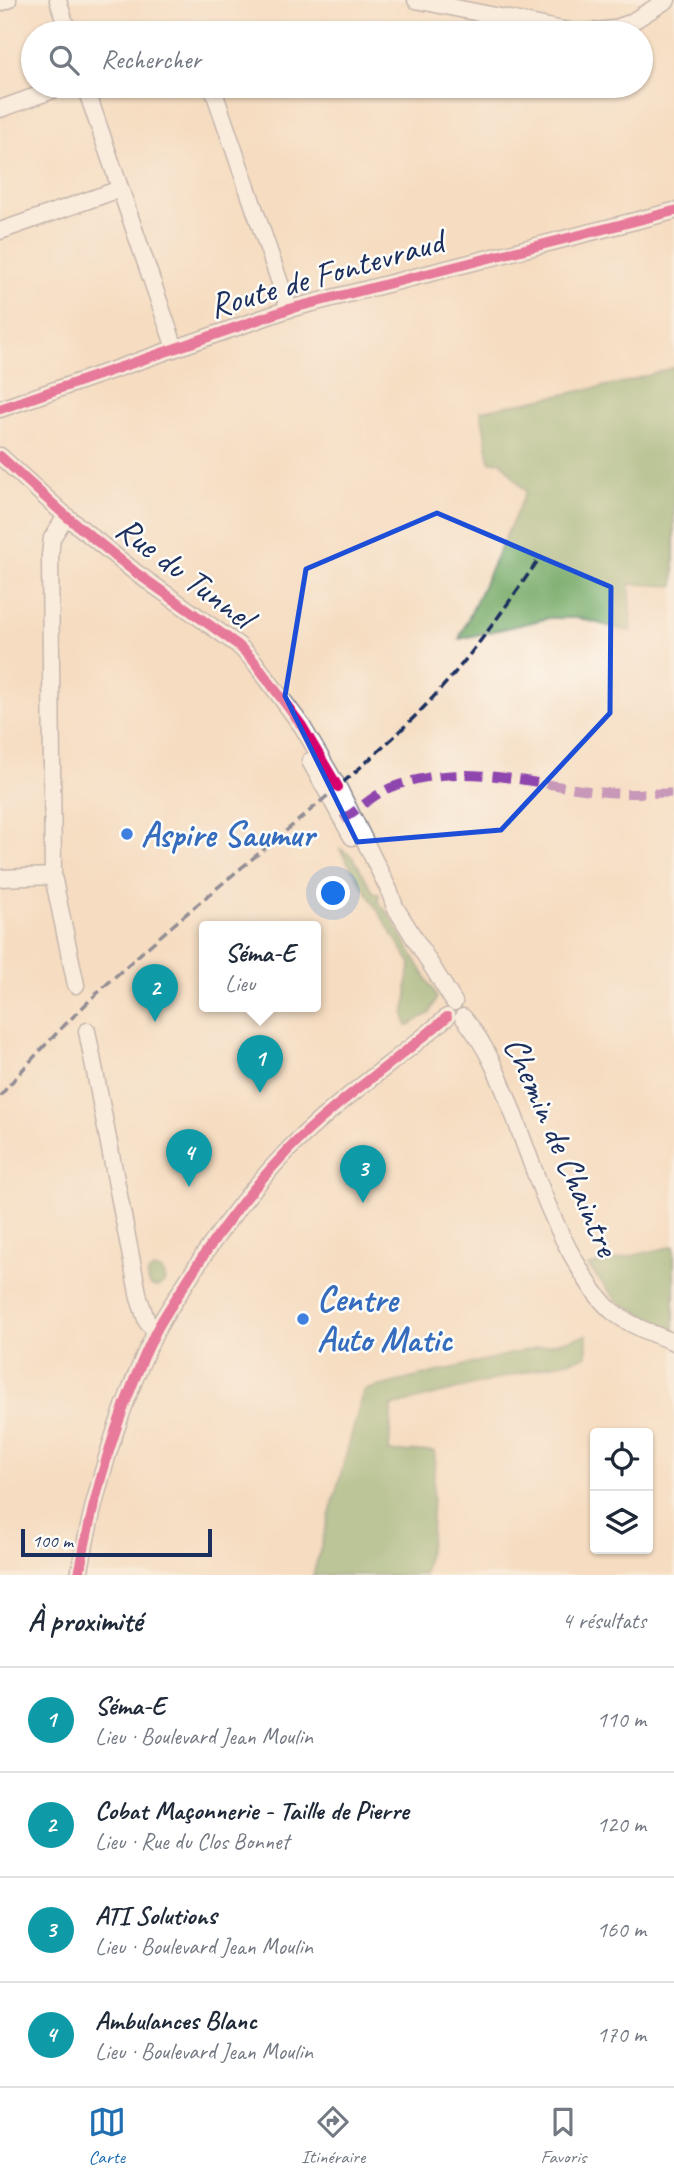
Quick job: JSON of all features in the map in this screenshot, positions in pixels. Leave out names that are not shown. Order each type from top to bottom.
[{"type":"street","points":[[0,3],[8,0]]},
{"type":"street","points":[[58,0],[64,21]]},
{"type":"street","points":[[416,0],[519,21]]},
{"type":"street","points":[[633,21],[667,0]]},
{"type":"street","points":[[0,109],[31,98]]},
{"type":"street","points":[[89,98],[175,348]]},
{"type":"street","points":[[216,98],[289,309]]},
{"type":"street","points":[[0,231],[120,189]]},
{"type":"street","name":"Route de Fontevraud","points":[[0,409],[289,309],[674,211]]},
{"type":"street","name":"Rue du Tunnel","points":[[0,456],[66,516],[135,572],[238,645],[253,660],[302,726],[338,788],[395,907],[455,1012]]},
{"type":"street","points":[[66,516],[52,538],[50,556],[53,876],[76,985]]},
{"type":"street","points":[[0,878],[53,876]]},
{"type":"street","points":[[79,1575],[97,1486],[124,1405],[156,1331],[224,1226],[290,1149],[361,1086],[455,1012]]},
{"type":"street","name":"Chemin de Chaintre","points":[[455,1012],[477,1034],[496,1067],[547,1205],[586,1280],[613,1311],[649,1332],[674,1342]]},
{"type":"street","points":[[87,1031],[139,1298],[146,1322],[156,1331]]},
{"type":"highlighted area","points":[[437,513],[611,587],[610,713],[501,830],[357,842],[285,696],[306,569]]},
{"type":"green space","points":[[674,367],[674,586],[630,584],[631,632],[579,618],[549,618],[459,639],[526,492],[501,461],[490,462],[481,411],[630,381]]},
{"type":"green space","points":[[339,848],[353,857],[374,893],[379,894],[378,902],[389,914],[437,997],[430,1013],[407,1026],[405,1012],[411,964]]},
{"type":"green space","points":[[674,1246],[674,1332],[617,1301],[588,1266]]},
{"type":"green space","points":[[152,1269],[160,1269],[165,1278],[163,1285],[152,1287],[147,1282],[147,1274]]},
{"type":"green space","points":[[587,1335],[587,1356],[392,1406],[389,1452],[435,1451],[431,1536],[424,1575],[313,1575],[364,1390]]},
{"type":"railway","points":[[0,1096],[66,1024],[137,957],[409,723],[472,652],[541,556]]},
{"type":"marked path","points":[[342,820],[392,787],[448,775],[503,777],[615,793],[674,793]]},
{"type":"cycle path","points":[[0,409],[289,309],[674,211]]},
{"type":"cycle path","points":[[0,456],[66,516],[135,572],[238,645],[253,660],[302,726],[338,787]]},
{"type":"cycle path","points":[[79,1575],[100,1482],[130,1391],[158,1328],[192,1273],[245,1200],[289,1149],[327,1114],[447,1017]]},
{"type":"place","name":"Aspire Saumur","points":[[127,834]]},
{"type":"place","name":"Cobat Maçonnerie - Taille de Pierre","points":[[155,1022]]},
{"type":"place","name":"Séma-E","points":[[260,1093]]},
{"type":"place","name":"Ambulances Blanc","points":[[189,1187]]},
{"type":"place","name":"ATI Solutions","points":[[363,1203]]},
{"type":"place","name":"Centre Auto Matic","points":[[303,1319]]}]
